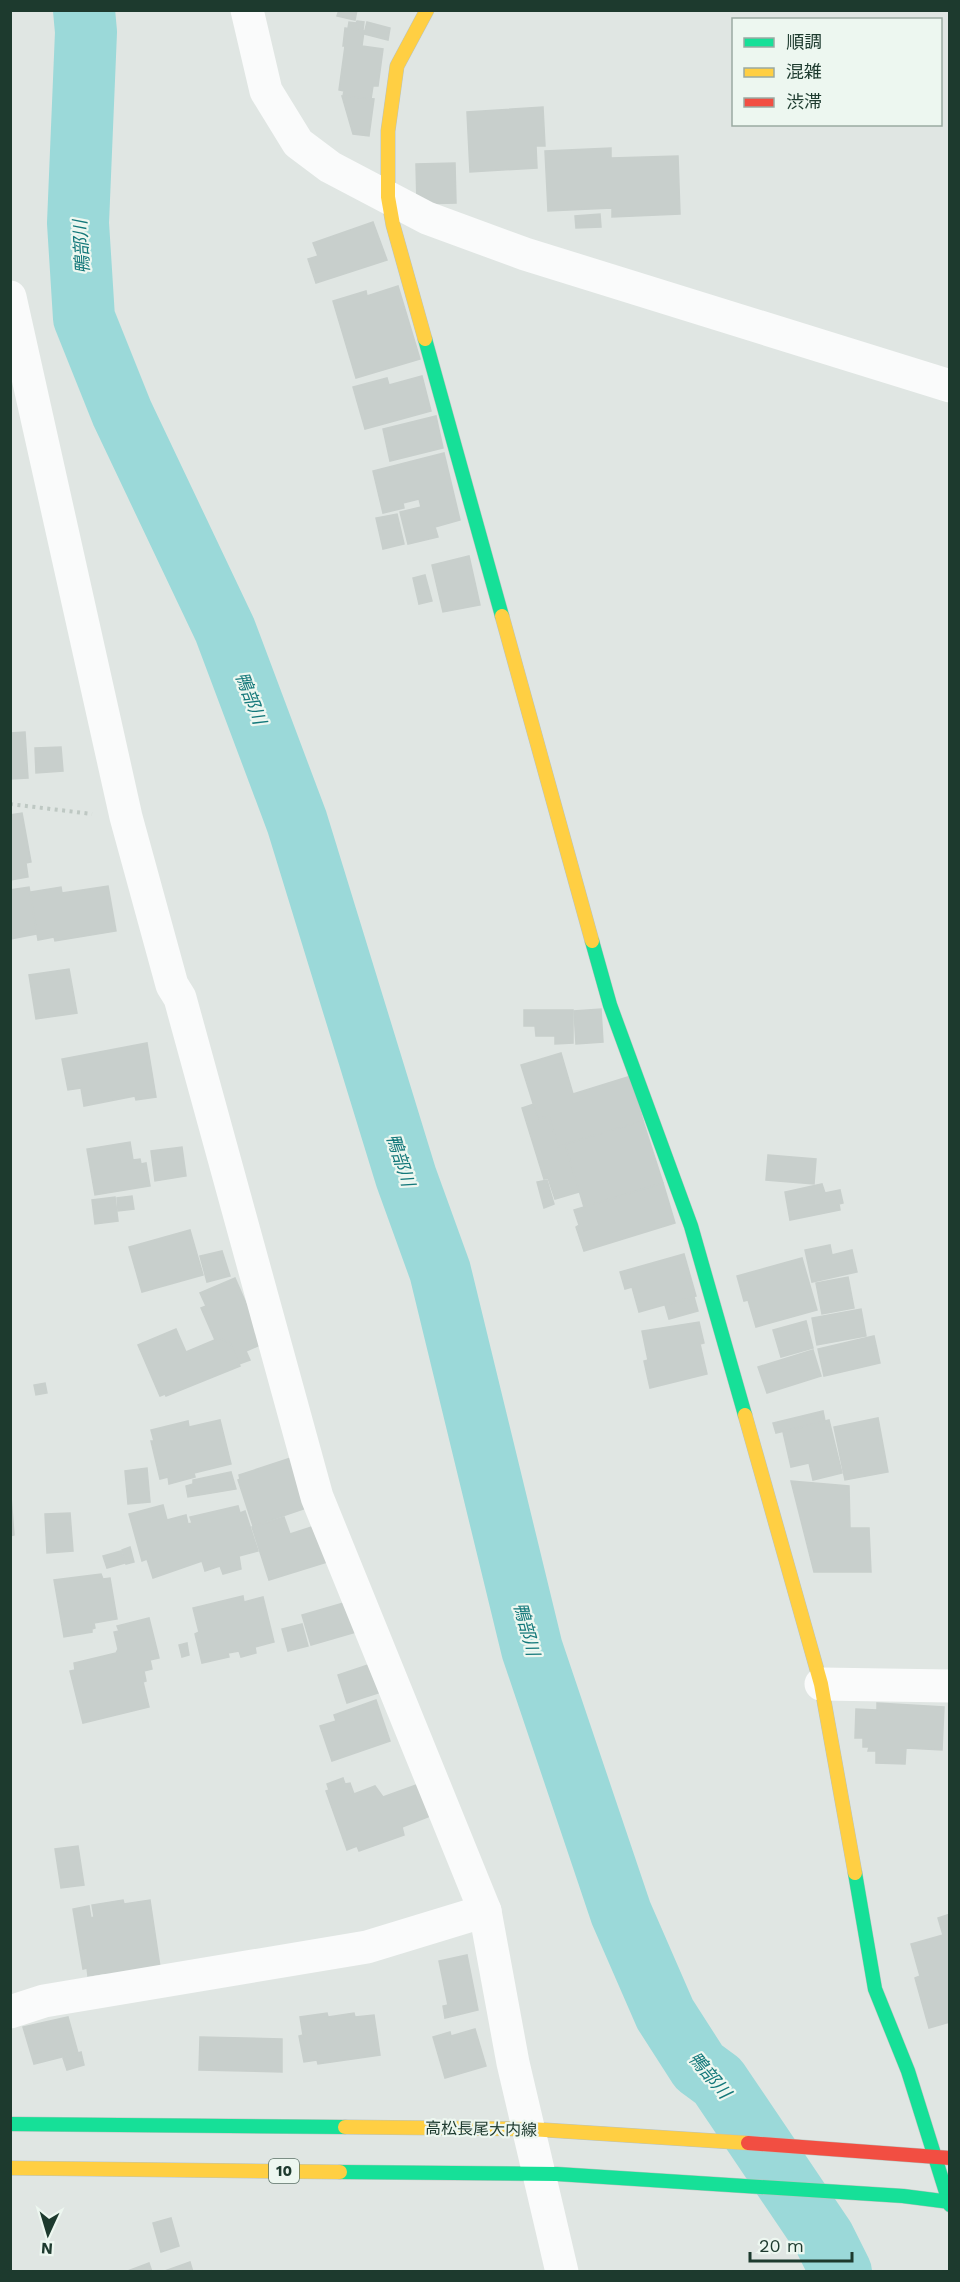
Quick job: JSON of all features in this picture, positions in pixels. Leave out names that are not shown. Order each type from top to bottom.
[{"type":"street","points":[[247,10],[266,91],[298,143],[330,167],[428,218],[525,254],[950,387]]},
{"type":"street","points":[[427,10],[397,66],[388,131],[388,197],[610,1005],[691,1226],[821,1684],[875,1989],[908,2071],[949,2203]]},
{"type":"street","points":[[10,297],[126,817],[172,985],[180,998],[317,1497],[485,1911],[513,2063],[539,2130],[562,2271]]},
{"type":"street","points":[[821,1684],[950,1686]]},
{"type":"street","points":[[10,2012],[44,2001],[368,1947],[485,1911]]},
{"type":"street","name":"高松長尾大内線","points":[[10,2124],[539,2130],[950,2158]]},
{"type":"street","name":"10","points":[[10,2168],[548,2174],[903,2196],[949,2203]]},
{"type":"path","points":[[10,804],[126,817]]},
{"type":"building","points":[[339,10],[357,10],[355,20],[337,16]]},
{"type":"building","points":[[357,21],[364,22],[363,30],[348,28],[349,22],[356,23]]},
{"type":"building","points":[[367,22],[390,28],[388,40],[364,34]]},
{"type":"building","points":[[345,28],[364,31],[362,46],[383,49],[378,86],[373,86],[371,99],[343,96],[344,91],[339,90]]},
{"type":"building","points":[[342,96],[374,99],[369,136],[353,134]]},
{"type":"building","points":[[543,107],[545,146],[536,146],[537,168],[470,172],[467,112]]},
{"type":"building","points":[[611,148],[611,158],[678,156],[680,214],[612,217],[612,208],[548,211],[545,151]]},
{"type":"building","points":[[455,163],[456,203],[417,204],[416,164]]},
{"type":"building","points":[[600,214],[601,227],[576,228],[575,216]]},
{"type":"building","points":[[373,222],[387,260],[316,283],[308,259],[318,256],[313,243]]},
{"type":"building","points":[[398,286],[420,359],[356,378],[333,301],[366,291],[367,296]]},
{"type":"building","points":[[422,376],[431,411],[365,429],[353,387],[387,378],[389,385]]},
{"type":"building","points":[[436,416],[443,448],[390,461],[383,429]]},
{"type":"building","points":[[444,453],[460,520],[435,527],[438,537],[408,544],[400,512],[421,507],[419,499],[403,503],[404,508],[383,513],[373,471]]},
{"type":"building","points":[[397,514],[404,544],[383,549],[376,518]]},
{"type":"building","points":[[469,556],[480,605],[443,612],[432,565]]},
{"type":"building","points":[[425,575],[432,601],[419,604],[413,578]]},
{"type":"building","points":[[25,732],[28,778],[10,779],[10,733]]},
{"type":"building","points":[[61,747],[63,771],[36,773],[35,748]]},
{"type":"building","points":[[22,813],[31,862],[26,863],[28,877],[10,880],[10,815]]},
{"type":"building","points":[[108,886],[116,931],[55,941],[54,937],[38,940],[30,892],[61,887],[62,893]]},
{"type":"building","points":[[29,887],[37,934],[10,939],[10,890]]},
{"type":"building","points":[[69,969],[77,1013],[36,1019],[29,975]]},
{"type":"building","points":[[601,1009],[603,1042],[576,1044],[574,1011]]},
{"type":"building","points":[[524,1010],[573,1010],[573,1043],[555,1044],[555,1036],[536,1036],[535,1026],[524,1026]]},
{"type":"building","points":[[147,1043],[156,1097],[136,1100],[135,1096],[84,1106],[81,1088],[68,1090],[62,1059]]},
{"type":"building","points":[[561,1053],[573,1094],[631,1076],[643,1121],[558,1147],[549,1116],[538,1119],[521,1065]]},
{"type":"building","points":[[534,1104],[538,1119],[549,1116],[558,1147],[565,1144],[579,1192],[555,1199],[548,1178],[544,1179],[522,1108]]},
{"type":"building","points":[[643,1121],[663,1183],[584,1207],[565,1144]]},
{"type":"building","points":[[130,1142],[133,1160],[140,1159],[141,1164],[146,1163],[150,1186],[95,1195],[87,1149]]},
{"type":"building","points":[[182,1147],[186,1176],[155,1181],[151,1151]]},
{"type":"building","points":[[768,1155],[816,1159],[814,1184],[766,1180]]},
{"type":"building","points":[[547,1180],[554,1204],[544,1208],[537,1182]]},
{"type":"building","points":[[663,1183],[675,1223],[584,1251],[576,1227],[579,1225],[574,1210]]},
{"type":"building","points":[[822,1184],[825,1193],[840,1190],[843,1203],[839,1204],[840,1210],[790,1220],[785,1192]]},
{"type":"building","points":[[132,1196],[134,1209],[118,1211],[117,1198]]},
{"type":"building","points":[[115,1197],[118,1221],[95,1224],[92,1200]]},
{"type":"building","points":[[190,1230],[203,1275],[142,1292],[129,1247]]},
{"type":"building","points":[[830,1245],[832,1255],[852,1250],[857,1272],[812,1282],[805,1250]]},
{"type":"building","points":[[222,1251],[230,1276],[207,1282],[200,1256]]},
{"type":"building","points":[[684,1254],[696,1296],[639,1312],[632,1287],[625,1289],[620,1272]]},
{"type":"building","points":[[802,1258],[817,1310],[756,1327],[748,1300],[744,1301],[737,1276]]},
{"type":"building","points":[[848,1277],[854,1308],[822,1314],[816,1283]]},
{"type":"building","points":[[235,1278],[262,1340],[260,1345],[246,1351],[250,1360],[239,1364],[230,1343],[219,1338],[215,1340],[201,1308],[206,1306],[200,1293]]},
{"type":"building","points":[[694,1297],[698,1311],[669,1319],[665,1305]]},
{"type":"building","points":[[861,1309],[866,1336],[817,1345],[812,1318]]},
{"type":"building","points":[[806,1321],[813,1348],[781,1357],[773,1330]]},
{"type":"building","points":[[699,1322],[704,1343],[700,1344],[707,1374],[650,1388],[644,1361],[648,1360],[642,1331]]},
{"type":"building","points":[[176,1329],[186,1352],[219,1338],[230,1343],[240,1366],[166,1396],[165,1394],[160,1396],[138,1345]]},
{"type":"building","points":[[874,1336],[880,1363],[824,1376],[818,1349]]},
{"type":"building","points":[[813,1350],[821,1376],[767,1393],[758,1367]]},
{"type":"building","points":[[45,1383],[47,1393],[36,1395],[34,1385]]},
{"type":"building","points":[[823,1411],[825,1421],[776,1433],[773,1423]]},
{"type":"building","points":[[878,1418],[888,1472],[845,1480],[834,1427]]},
{"type":"building","points":[[220,1420],[231,1464],[194,1473],[195,1477],[169,1484],[168,1477],[160,1479],[151,1441],[154,1441],[151,1430],[188,1421],[189,1427]]},
{"type":"building","points":[[829,1420],[842,1473],[813,1480],[809,1463],[791,1467],[783,1432]]},
{"type":"building","points":[[303,1454],[324,1502],[253,1526],[238,1480],[239,1475]]},
{"type":"building","points":[[147,1468],[150,1502],[128,1504],[125,1471]]},
{"type":"building","points":[[231,1472],[236,1489],[188,1497],[186,1486],[193,1484],[193,1480]]},
{"type":"building","points":[[791,1481],[849,1486],[850,1528],[869,1528],[871,1572],[814,1572]]},
{"type":"building","points":[[10,1483],[14,1535],[10,1536]]},
{"type":"building","points":[[163,1505],[167,1520],[186,1515],[188,1524],[192,1523],[190,1517],[238,1506],[240,1513],[245,1511],[258,1551],[239,1556],[241,1569],[223,1574],[220,1566],[205,1571],[202,1561],[153,1578],[147,1559],[142,1561],[129,1514]]},
{"type":"building","points":[[70,1513],[73,1551],[47,1553],[45,1514]]},
{"type":"building","points":[[284,1517],[290,1534],[327,1522],[340,1558],[269,1580],[252,1527]]},
{"type":"building","points":[[130,1547],[134,1562],[126,1564],[122,1550]]},
{"type":"building","points":[[121,1551],[125,1563],[107,1568],[103,1556]]},
{"type":"building","points":[[101,1574],[103,1579],[110,1578],[117,1619],[94,1623],[95,1628],[92,1632],[64,1637],[54,1580]]},
{"type":"building","points":[[243,1596],[244,1602],[263,1597],[274,1642],[255,1647],[256,1653],[241,1657],[239,1651],[228,1653],[229,1657],[202,1663],[195,1634],[199,1632],[193,1608]]},
{"type":"building","points":[[354,1600],[363,1630],[311,1645],[302,1615]]},
{"type":"building","points":[[149,1618],[159,1658],[150,1660],[152,1669],[144,1671],[146,1681],[143,1682],[149,1707],[83,1723],[70,1671],[75,1670],[74,1663],[116,1653],[118,1649],[114,1632],[119,1631],[117,1626]]},
{"type":"building","points":[[302,1624],[308,1646],[288,1651],[282,1629]]},
{"type":"building","points":[[187,1643],[189,1655],[182,1657],[179,1645]]},
{"type":"building","points":[[374,1663],[384,1691],[347,1703],[338,1675]]},
{"type":"building","points":[[376,1700],[390,1741],[332,1761],[320,1726],[336,1721],[334,1715]]},
{"type":"building","points":[[877,1703],[944,1707],[942,1750],[906,1748],[905,1764],[876,1763],[876,1751],[868,1751],[869,1747],[863,1747],[863,1738],[855,1738],[856,1709],[877,1710]]},
{"type":"building","points":[[343,1778],[345,1784],[350,1783],[354,1794],[375,1786],[383,1797],[419,1784],[430,1816],[402,1827],[404,1835],[359,1851],[357,1846],[347,1850],[326,1791],[329,1790],[327,1784]]},
{"type":"building","points":[[78,1846],[84,1885],[61,1888],[55,1849]]},
{"type":"building","points":[[123,1900],[124,1904],[150,1900],[160,1967],[107,1976],[106,1973],[88,1976],[87,1968],[83,1969],[73,1909],[89,1906],[91,1918],[94,1917],[92,1905]]},
{"type":"building","points":[[950,1914],[950,2022],[929,2028],[915,1978],[920,1976],[911,1944],[943,1935],[938,1918]]},
{"type":"building","points":[[467,1955],[478,2010],[445,2018],[443,2006],[448,2005],[439,1961]]},
{"type":"building","points":[[327,2013],[328,2017],[354,2013],[355,2017],[374,2015],[380,2055],[318,2064],[317,2060],[304,2062],[299,2036],[303,2035],[300,2017]]},
{"type":"building","points":[[68,2017],[78,2053],[34,2064],[23,2027]]},
{"type":"building","points":[[475,2029],[486,2066],[445,2078],[433,2037],[450,2032],[451,2036]]},
{"type":"building","points":[[200,2037],[282,2039],[282,2072],[199,2070]]},
{"type":"building","points":[[81,2052],[84,2065],[67,2070],[63,2058]]},
{"type":"building","points":[[171,2218],[179,2246],[161,2252],[153,2223]]},
{"type":"building","points":[[190,2262],[193,2272],[162,2272]]},
{"type":"building","points":[[149,2263],[152,2272],[125,2272]]},
{"type":"waterway","name":"鴨部川","points":[[84,10],[86,32],[78,223],[84,318],[122,413],[225,630],[297,822],[406,1177],[440,1271],[532,1649],[621,1913],[665,2014],[699,2067],[718,2081],[824,2238],[841,2272]]},
{"type":"traffic: fast","points":[[425,339],[502,616]]},
{"type":"traffic: fast","points":[[592,941],[610,1005],[691,1226],[745,1415]]},
{"type":"traffic: fast","points":[[855,1873],[875,1989],[908,2071],[950,2205]]},
{"type":"traffic: fast","points":[[10,2124],[345,2127]]},
{"type":"traffic: fast","points":[[340,2172],[557,2174],[903,2196],[950,2202]]},
{"type":"traffic: slow","points":[[425,339],[393,225],[388,197],[388,131],[397,66],[427,10]]},
{"type":"traffic: slow","points":[[502,616],[592,941]]},
{"type":"traffic: slow","points":[[745,1415],[821,1684],[855,1873]]},
{"type":"traffic: slow","points":[[345,2127],[530,2129],[748,2143]]},
{"type":"traffic: slow","points":[[10,2168],[340,2172]]},
{"type":"traffic: jam","points":[[748,2143],[950,2158]]}]
